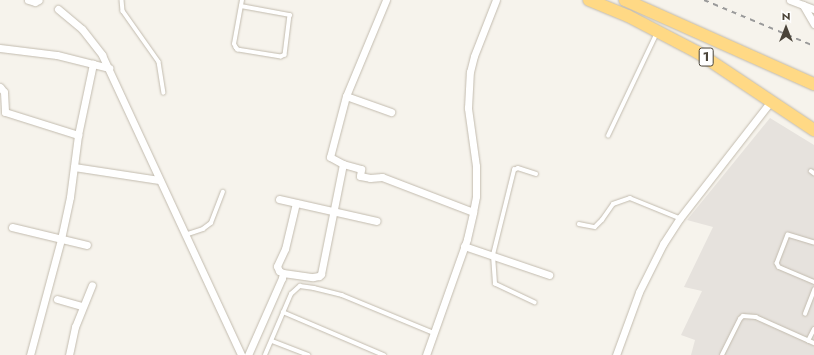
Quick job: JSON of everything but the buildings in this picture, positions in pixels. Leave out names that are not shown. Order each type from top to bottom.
[{"type":"highway","name":"1","points":[[589,0],[628,16],[714,62],[814,130]]},
{"type":"highway","name":"1","points":[[625,0],[814,84]]},
{"type":"street","points":[[28,0],[35,2],[39,0]]},
{"type":"street","points":[[386,0],[346,96],[330,153],[331,159],[361,169],[360,176],[370,178],[382,177],[473,212]]},
{"type":"street","points":[[426,355],[435,333],[464,246],[473,212],[476,196],[476,166],[468,108],[470,72],[474,56],[496,0]]},
{"type":"street","points":[[790,0],[814,9]]},
{"type":"street","points":[[803,5],[814,24]]},
{"type":"street","points":[[58,9],[88,35],[109,68],[240,355]]},
{"type":"street","points":[[0,48],[51,54],[109,68]]},
{"type":"street","points":[[30,355],[61,239],[74,167],[78,135],[93,64]]},
{"type":"street","points":[[0,87],[4,92],[5,112],[78,135]]},
{"type":"street","points":[[346,96],[391,112]]},
{"type":"street","points":[[616,355],[639,292],[663,244],[680,218],[771,101]]},
{"type":"street","points":[[296,203],[285,248],[277,266],[279,271],[283,273],[319,276],[335,212],[343,164]]},
{"type":"street","points":[[74,167],[159,180]]},
{"type":"street","points":[[279,199],[377,221]]},
{"type":"street","points":[[12,227],[87,245]]},
{"type":"street","points":[[464,246],[549,275]]},
{"type":"street","points":[[248,355],[283,273]]},
{"type":"street","points":[[69,355],[82,306],[92,285]]},
{"type":"street","points":[[57,299],[82,306]]},
{"type":"lane","points":[[122,0],[123,11],[159,62],[164,93]]},
{"type":"lane","points":[[241,6],[290,15],[286,54],[281,56],[238,50],[236,48],[234,44],[242,0]]},
{"type":"lane","points":[[608,136],[657,32]]},
{"type":"lane","points":[[535,303],[495,284],[493,255],[514,170],[518,168],[536,174]]},
{"type":"lane","points":[[185,235],[202,229],[211,223],[223,192]]},
{"type":"lane","points":[[580,224],[595,227],[613,204],[630,198],[680,218]]},
{"type":"lane","points":[[814,243],[788,235],[777,263],[779,267],[814,282]]},
{"type":"lane","points":[[265,355],[272,341],[282,312],[295,289],[305,286],[342,295],[435,333]]},
{"type":"lane","points":[[805,314],[814,290]]},
{"type":"lane","points":[[282,312],[384,355]]},
{"type":"lane","points":[[722,355],[740,319],[744,316],[756,317],[814,343]]},
{"type":"lane","points":[[808,341],[814,329]]},
{"type":"lane","points":[[272,341],[308,355]]},
{"type":"shaded area","points":[[770,118],[814,145],[814,355],[691,355],[695,340],[681,335],[702,291],[684,287],[713,227],[687,220]]},
{"type":"railway","points":[[704,0],[814,46]]}]
